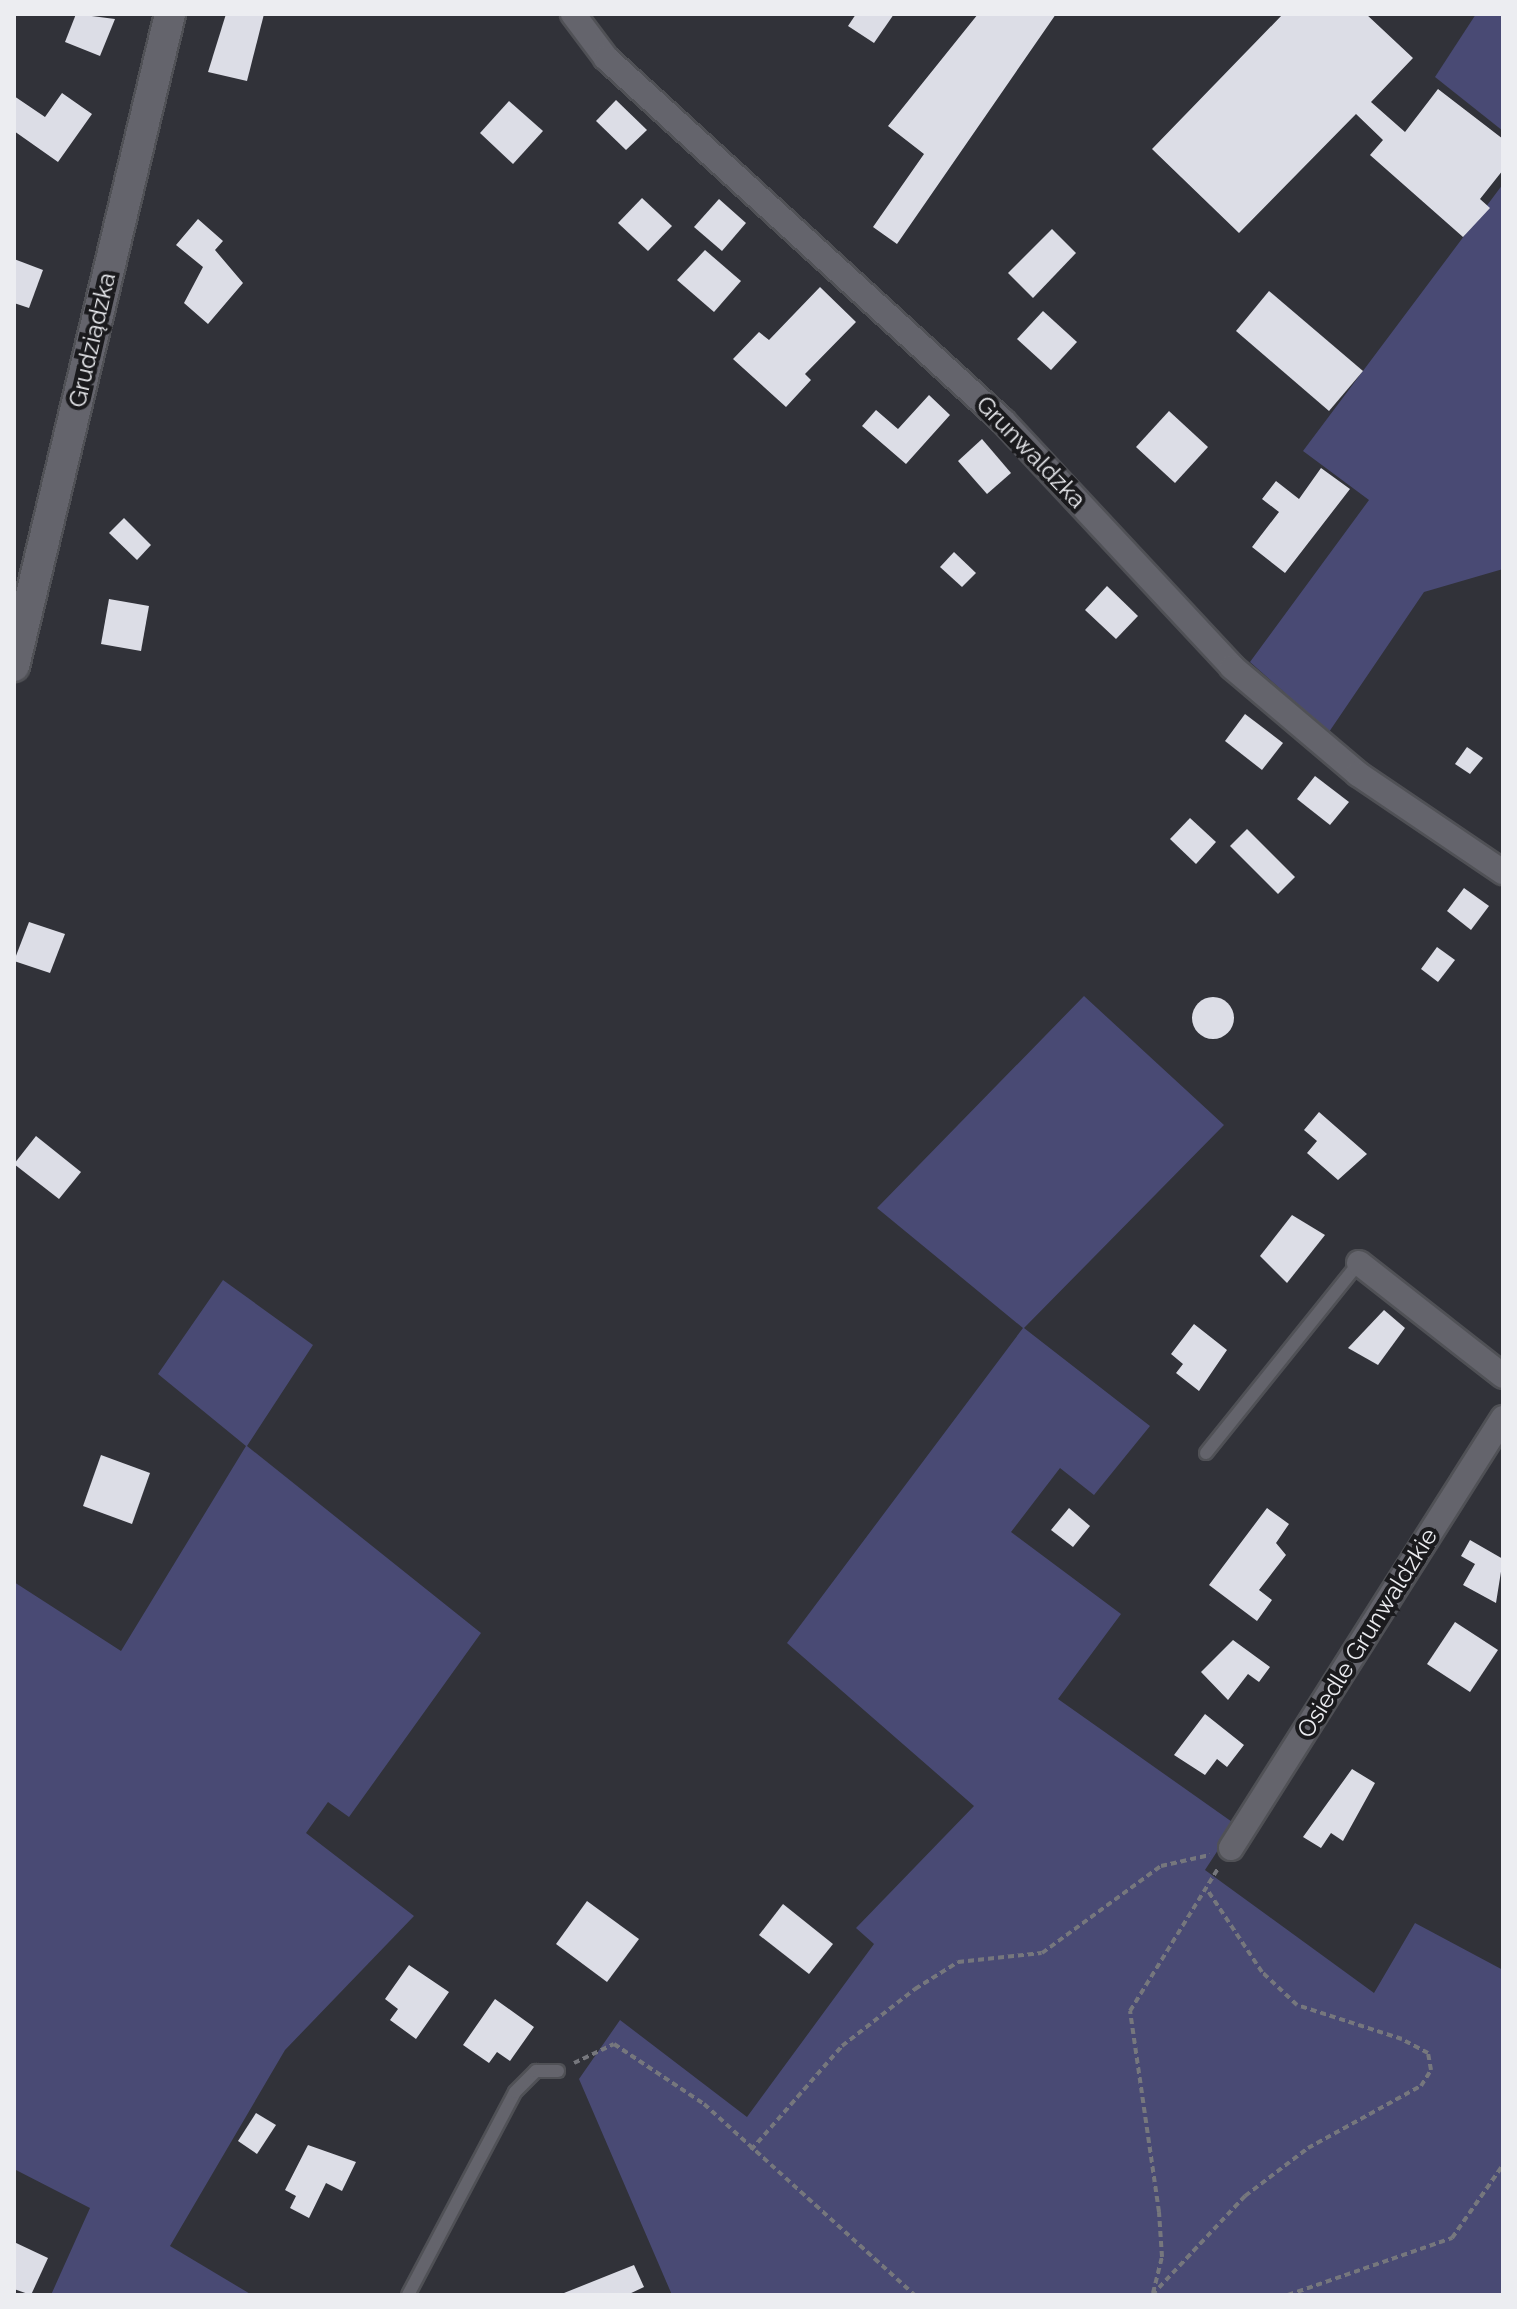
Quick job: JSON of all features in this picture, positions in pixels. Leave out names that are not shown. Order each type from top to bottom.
[{"type":"street","name":"Grudziądzka","points":[[14,666],[170,14]]},
{"type":"street","name":"Grunwaldzka","points":[[573,14],[606,58],[1003,421],[1232,667],[1358,774],[1503,872]]},
{"type":"street","points":[[1359,1263],[1503,1376]]},
{"type":"street","name":"Osiedle Grunwaldzkie","points":[[1231,1848],[1503,1418]]},
{"type":"lane","points":[[1206,1453],[1359,1263]]},
{"type":"lane","points":[[408,2295],[515,2092],[536,2071],[558,2071]]},
{"type":"path","points":[[1152,2295],[1161,2242],[1130,2011],[1231,1848]]},
{"type":"path","points":[[751,2150],[842,2046],[958,1962],[1042,1953],[1161,1866],[1231,1848]]},
{"type":"path","points":[[1152,2295],[1245,2196],[1308,2148],[1421,2086],[1431,2070],[1428,2053],[1402,2039],[1297,2005],[1262,1972],[1206,1888]]},
{"type":"path","points":[[558,2071],[614,2044],[704,2104],[751,2150],[915,2295]]},
{"type":"path","points":[[1288,2295],[1452,2238],[1503,2165]]},
{"type":"shaded area","points":[[1476,14],[1503,14],[1503,131],[1435,77]]},
{"type":"shaded area","points":[[1503,184],[1503,569],[1424,592],[1329,732],[1250,662],[1369,500],[1303,451]]},
{"type":"shaded area","points":[[1084,996],[1224,1125],[1024,1328],[1150,1426],[1094,1495],[1060,1468],[1011,1532],[1121,1614],[1058,1699],[1235,1824],[1205,1870],[1374,1993],[1415,1923],[1503,1970],[1503,2295],[672,2295],[579,2079],[620,2020],[747,2117],[874,1944],[856,1928],[974,1806],[787,1643],[1023,1328],[877,1208]]},
{"type":"shaded area","points":[[223,1280],[313,1345],[247,1446],[481,1633],[349,1817],[328,1802],[306,1833],[414,1916],[285,2050],[170,2246],[252,2295],[51,2295],[90,2208],[14,2169],[14,1582],[121,1651],[246,1446],[158,1374]]},
{"type":"building","points":[[76,14],[115,19],[100,56],[65,42]]},
{"type":"building","points":[[226,14],[264,14],[247,81],[208,72]]},
{"type":"building","points":[[856,14],[894,14],[874,43],[848,26]]},
{"type":"building","points":[[978,14],[1056,14],[897,244],[873,227],[924,154],[888,126]]},
{"type":"building","points":[[1283,14],[1366,14],[1413,58],[1371,102],[1405,132],[1438,89],[1503,139],[1503,170],[1480,199],[1490,208],[1463,237],[1370,155],[1383,140],[1356,114],[1239,233],[1152,149]]},
{"type":"building","points":[[62,93],[92,114],[58,162],[14,131],[14,96],[45,117]]},
{"type":"building","points":[[616,100],[647,130],[626,150],[596,121]]},
{"type":"building","points":[[509,101],[543,131],[513,164],[480,133]]},
{"type":"building","points":[[642,198],[672,226],[648,251],[618,223]]},
{"type":"building","points":[[719,199],[746,223],[722,251],[694,227]]},
{"type":"building","points":[[198,219],[223,241],[215,250],[243,283],[208,324],[184,303],[203,267],[176,245]]},
{"type":"building","points":[[1052,229],[1076,253],[1033,298],[1008,273]]},
{"type":"building","points":[[705,250],[741,281],[714,312],[677,280]]},
{"type":"building","points":[[14,259],[43,270],[29,308],[14,303]]},
{"type":"building","points":[[820,287],[856,322],[805,374],[811,380],[786,407],[733,359],[759,332],[769,340]]},
{"type":"building","points":[[1269,291],[1363,371],[1329,411],[1236,331]]},
{"type":"building","points":[[1043,311],[1077,342],[1051,370],[1017,339]]},
{"type":"building","points":[[929,395],[950,415],[906,464],[862,426],[876,410],[898,429]]},
{"type":"building","points":[[1169,411],[1208,447],[1175,483],[1136,447]]},
{"type":"building","points":[[982,439],[1011,473],[987,494],[958,461]]},
{"type":"building","points":[[1321,468],[1350,489],[1285,573],[1252,547],[1279,512],[1262,499],[1276,481],[1299,499]]},
{"type":"building","points":[[124,518],[151,545],[137,560],[109,533]]},
{"type":"building","points":[[954,552],[976,573],[962,587],[940,567]]},
{"type":"building","points":[[1107,586],[1138,616],[1116,639],[1085,610]]},
{"type":"building","points":[[109,599],[149,606],[141,651],[101,644]]},
{"type":"building","points":[[1245,714],[1283,743],[1262,770],[1225,741]]},
{"type":"building","points":[[1467,747],[1483,758],[1470,774],[1455,764]]},
{"type":"building","points":[[1315,776],[1349,802],[1330,825],[1297,799]]},
{"type":"building","points":[[1190,818],[1216,842],[1196,864],[1170,839]]},
{"type":"building","points":[[1247,829],[1295,877],[1278,894],[1230,846]]},
{"type":"building","points":[[1464,888],[1489,906],[1471,930],[1447,911]]},
{"type":"building","points":[[29,922],[65,934],[50,973],[14,961]]},
{"type":"building","points":[[1437,947],[1455,960],[1438,982],[1421,969]]},
{"type":"building","points":[[1213,997],[1228,1003],[1234,1018],[1228,1033],[1213,1039],[1198,1033],[1192,1018],[1198,1003]]},
{"type":"building","points":[[1319,1112],[1367,1154],[1338,1180],[1307,1153],[1317,1141],[1304,1130]]},
{"type":"building","points":[[36,1136],[81,1172],[59,1199],[14,1164]]},
{"type":"building","points":[[1292,1215],[1325,1235],[1287,1283],[1260,1256]]},
{"type":"building","points":[[1384,1310],[1405,1328],[1378,1365],[1348,1348]]},
{"type":"building","points":[[1194,1324],[1227,1350],[1199,1391],[1176,1373],[1183,1364],[1171,1354]]},
{"type":"building","points":[[101,1455],[150,1473],[132,1524],[83,1506]]},
{"type":"building","points":[[1069,1508],[1090,1526],[1073,1547],[1051,1530]]},
{"type":"building","points":[[1267,1508],[1289,1524],[1276,1543],[1286,1555],[1259,1590],[1272,1600],[1257,1621],[1209,1585]]},
{"type":"building","points":[[1470,1540],[1503,1559],[1496,1603],[1463,1585],[1475,1564],[1461,1556]]},
{"type":"building","points":[[1455,1622],[1498,1650],[1470,1692],[1427,1664]]},
{"type":"building","points":[[1233,1640],[1270,1667],[1259,1682],[1248,1674],[1228,1700],[1201,1672]]},
{"type":"building","points":[[1205,1714],[1244,1745],[1227,1767],[1217,1759],[1205,1775],[1174,1755]]},
{"type":"building","points":[[1352,1769],[1375,1783],[1343,1841],[1331,1833],[1321,1848],[1303,1837]]},
{"type":"building","points":[[587,1901],[639,1939],[607,1982],[556,1944]]},
{"type":"building","points":[[783,1904],[833,1944],[809,1974],[759,1935]]},
{"type":"building","points":[[409,1965],[449,1992],[416,2039],[390,2020],[398,2009],[385,1999]]},
{"type":"building","points":[[495,1999],[534,2027],[510,2061],[497,2052],[489,2063],[463,2045]]},
{"type":"building","points":[[256,2113],[276,2125],[257,2154],[238,2141]]},
{"type":"building","points":[[308,2145],[356,2162],[342,2191],[326,2183],[309,2218],[290,2208],[296,2196],[285,2190]]},
{"type":"building","points":[[14,2242],[48,2258],[31,2295],[14,2289]]},
{"type":"building","points":[[634,2265],[644,2287],[627,2295],[559,2295]]}]
